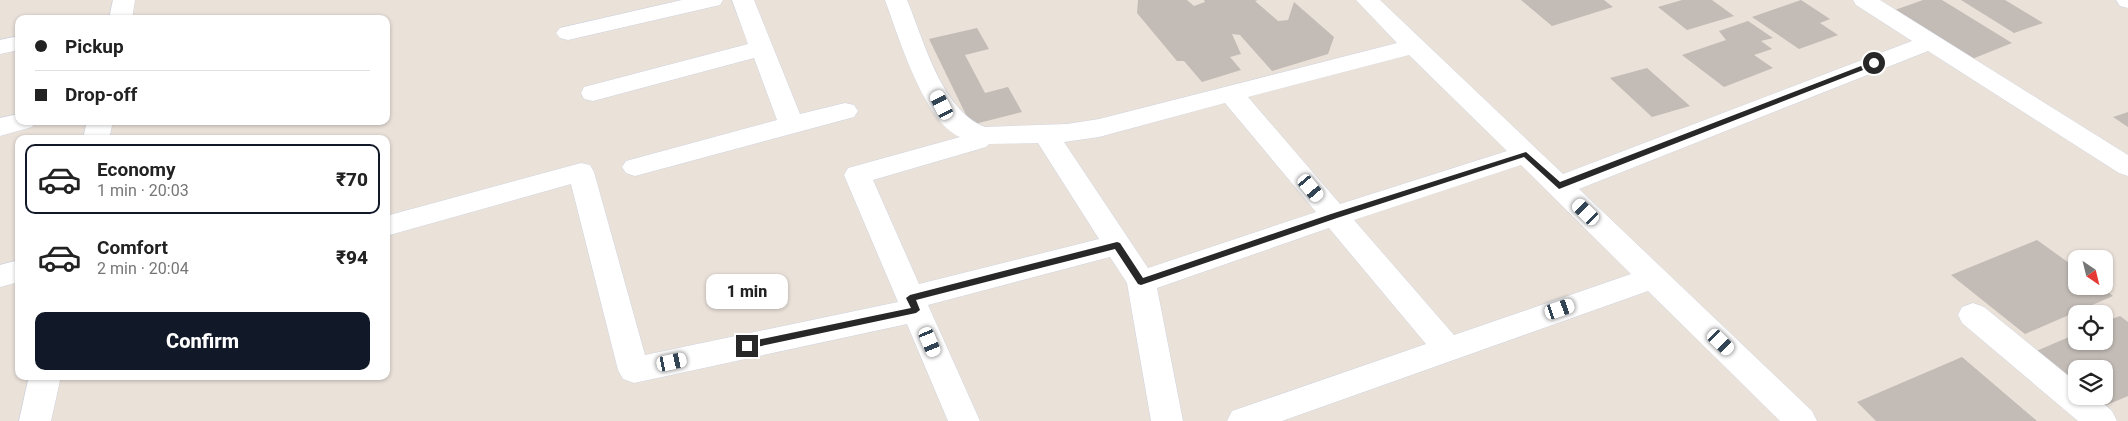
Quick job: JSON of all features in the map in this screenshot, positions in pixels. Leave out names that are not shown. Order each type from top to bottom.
[{"type":"street","points":[[121,15],[124,0]]},
{"type":"street","points":[[568,33],[712,0]]},
{"type":"street","points":[[743,0],[792,125]]},
{"type":"street","points":[[896,0],[927,75],[942,105],[954,121],[971,134],[982,136],[1046,134],[1099,128],[1414,46]]},
{"type":"street","points":[[1864,0],[2128,167]]},
{"type":"street","points":[[1374,1],[1414,46],[1801,421]]},
{"type":"street","points":[[1559,186],[1930,42]]},
{"type":"street","points":[[0,47],[15,44]]},
{"type":"street","points":[[593,93],[762,48]]},
{"type":"street","points":[[1231,94],[1447,348]]},
{"type":"street","points":[[636,167],[846,111]]},
{"type":"street","points":[[0,127],[15,123]]},
{"type":"street","points":[[1046,134],[1141,282],[1167,421]]},
{"type":"street","points":[[964,421],[858,175],[977,141],[982,136]]},
{"type":"street","points":[[1141,282],[1334,216],[1526,154]]},
{"type":"street","points":[[390,225],[581,172],[634,370],[913,304],[1117,246]]},
{"type":"street","points":[[0,276],[15,272]]},
{"type":"street","points":[[1243,421],[1654,277]]},
{"type":"street","points":[[1973,315],[2101,421]]},
{"type":"street","points":[[36,421],[44,380]]},
{"type":"building","points":[[1138,0],[1187,0],[1194,6],[1205,2],[1204,0],[1258,0],[1255,1],[1278,21],[1288,20],[1294,2],[1334,37],[1328,54],[1272,71],[1240,35],[1232,34],[1241,54],[1230,57],[1241,70],[1202,82],[1184,61],[1177,61],[1137,13]]},
{"type":"building","points":[[1521,0],[1604,0],[1613,7],[1552,26]]},
{"type":"building","points":[[1682,0],[1712,0],[1734,16],[1687,30],[1658,7]]},
{"type":"building","points":[[1801,0],[1830,19],[1820,23],[1838,35],[1799,49],[1752,17]]},
{"type":"building","points":[[1923,0],[1942,0],[2012,43],[1972,59],[1895,10]]},
{"type":"building","points":[[1961,0],[2005,0],[2043,23],[2014,33]]},
{"type":"building","points":[[1748,21],[1773,38],[1761,41],[1772,49],[1754,55],[1773,68],[1724,87],[1682,55],[1726,40],[1719,31]]},
{"type":"building","points":[[977,28],[989,49],[965,55],[985,93],[1008,87],[1022,112],[971,125],[929,39]]},
{"type":"building","points":[[1647,68],[1690,106],[1652,117],[1610,78]]},
{"type":"building","points":[[2128,112],[2128,127],[2113,117]]},
{"type":"building","points":[[2037,240],[2068,262],[2068,295],[2113,296],[2092,305],[2068,305],[2068,315],[2025,334],[1951,275]]},
{"type":"building","points":[[2120,316],[2128,322],[2128,396],[2113,402],[2113,360],[2068,360],[2068,380],[2034,352],[2068,337],[2068,350],[2113,350],[2113,319]]},
{"type":"building","points":[[1962,357],[2037,421],[1876,421],[1857,402]]},
{"type":"route","points":[[747,346],[916,310],[910,298],[1117,246],[1141,282],[1334,216],[1526,154],[1559,186],[1874,63]]}]
